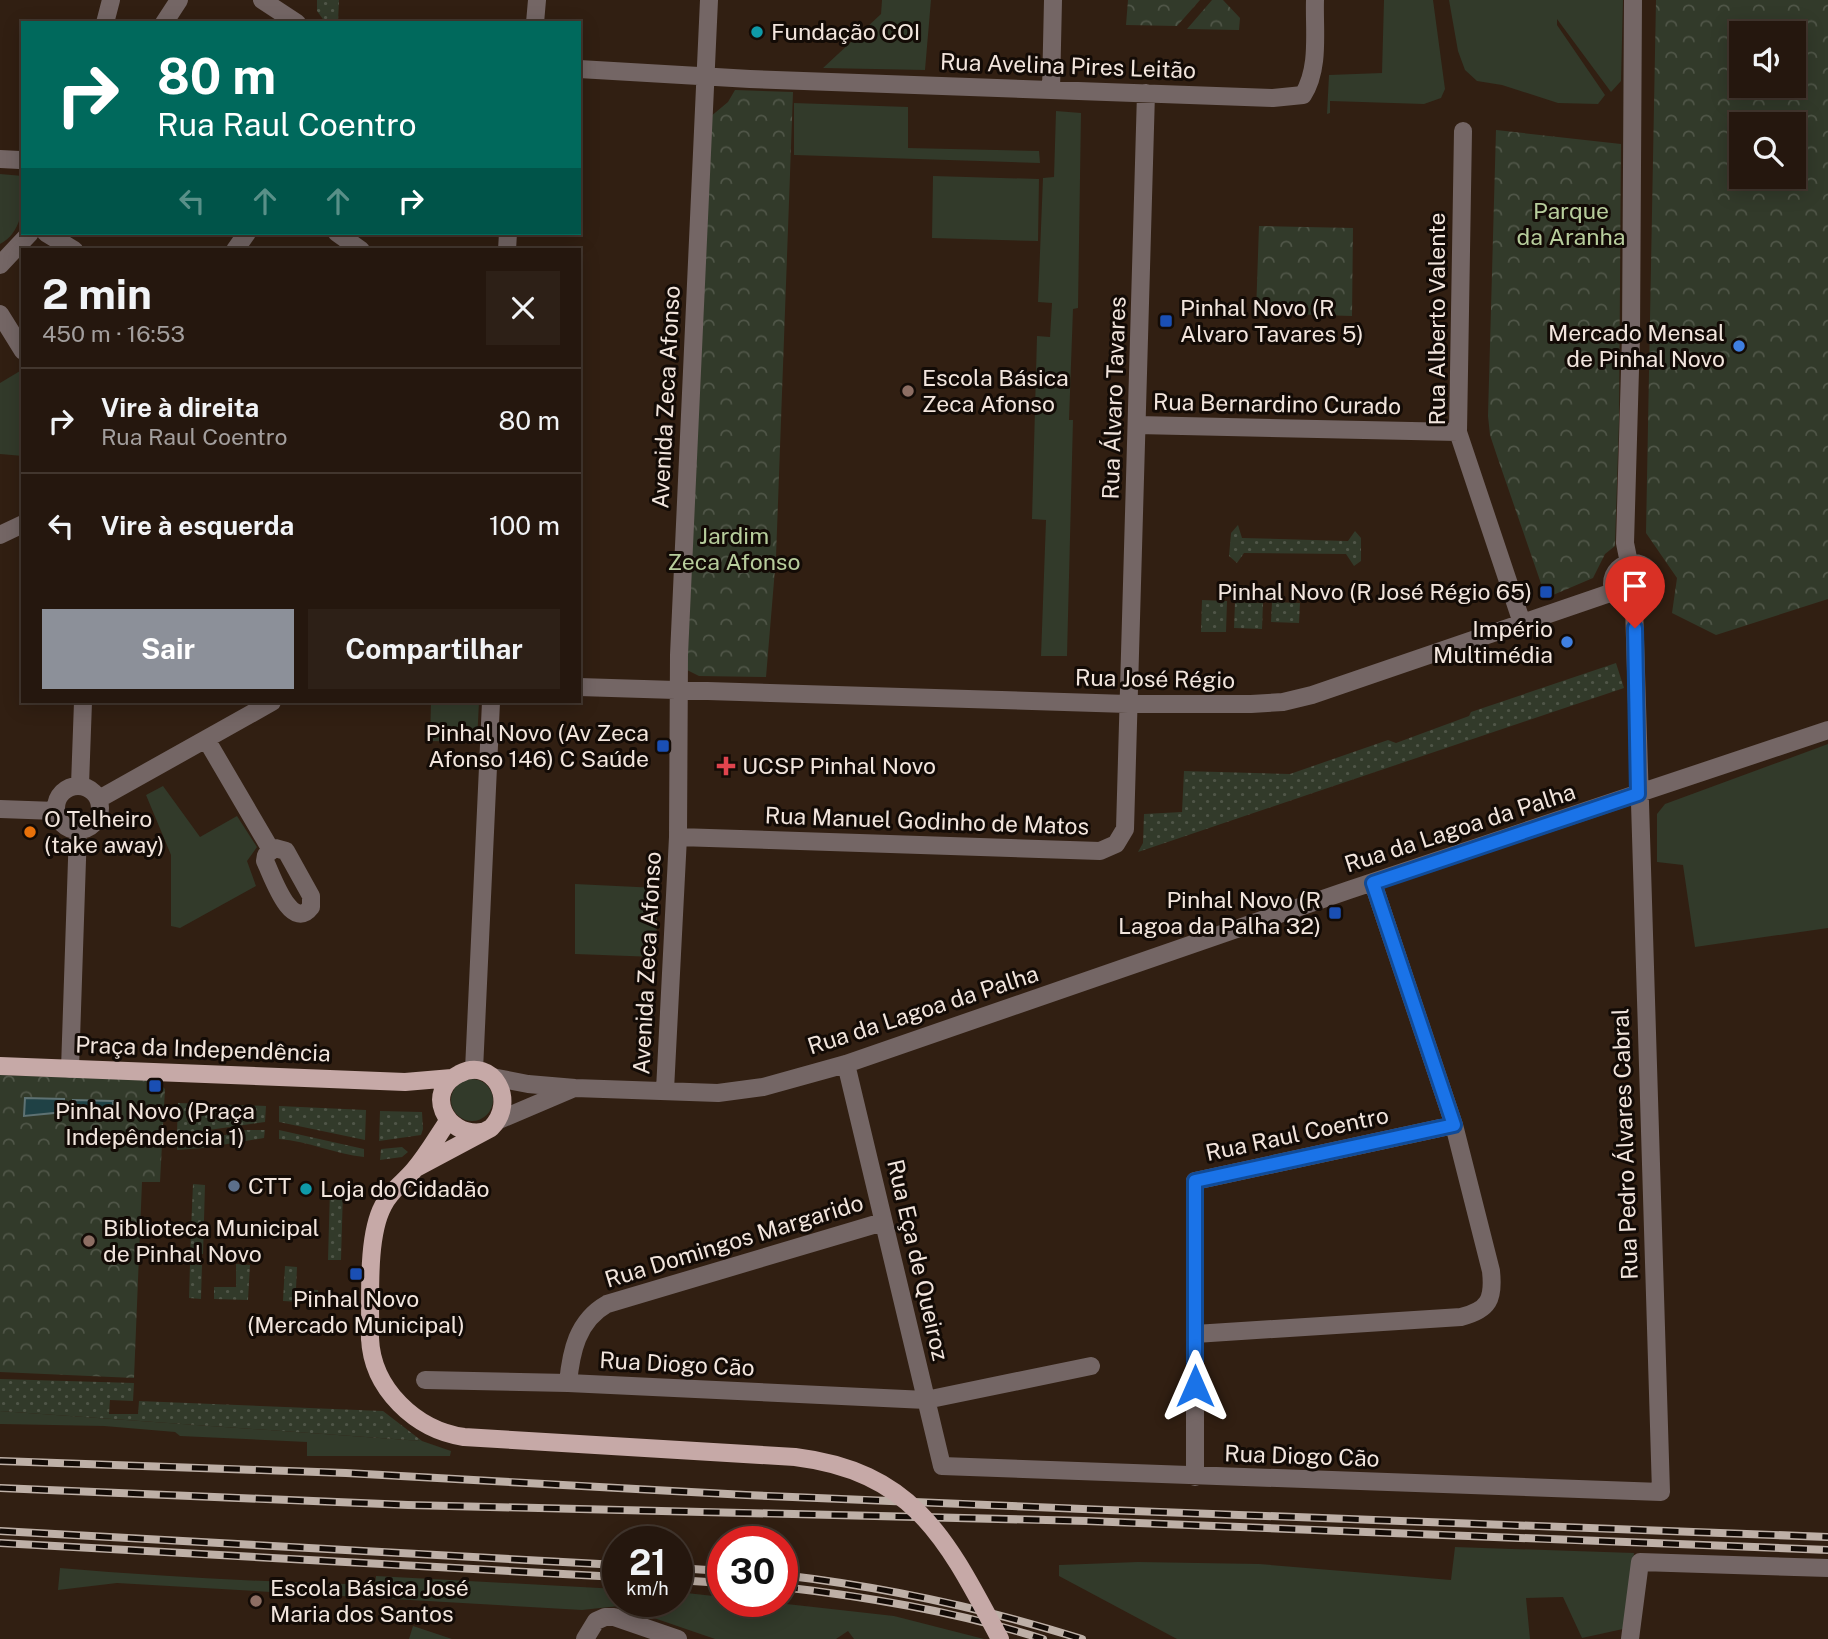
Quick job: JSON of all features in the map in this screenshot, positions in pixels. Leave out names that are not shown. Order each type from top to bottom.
[{"type":"main road","name":"Praça da Independência","points":[[0,1066],[405,1082],[452,1078]]},
{"type":"main road","points":[[416,1168],[482,1132],[499,1120],[505,1102],[499,1084],[492,1077],[474,1070],[466,1071],[452,1078],[442,1093],[441,1102],[448,1121],[463,1132],[482,1132]]},
{"type":"main road","points":[[405,1082],[441,1102]]},
{"type":"main road","points":[[448,1121],[416,1168],[390,1194],[375,1227],[370,1338],[375,1366],[389,1391],[414,1417],[445,1433],[464,1437],[795,1457],[829,1462],[867,1475],[891,1488],[915,1509],[947,1544],[1000,1639]]},
{"type":"street","points":[[106,21],[111,0]]},
{"type":"street","points":[[165,21],[179,0]]},
{"type":"street","points":[[262,0],[294,21]]},
{"type":"street","points":[[535,21],[537,0]]},
{"type":"street","name":"Avenida Zeca Afonso","points":[[665,1090],[678,838],[678,690],[709,0]]},
{"type":"street","points":[[1051,90],[1053,0]]},
{"type":"street","name":"Rua Avelina Pires Leitão","points":[[581,69],[705,77],[1273,98],[1303,95],[1308,86],[1313,68],[1315,0]]},
{"type":"street","points":[[1629,563],[1625,543],[1633,0]]},
{"type":"street","name":"Rua Álvaro Tavares","points":[[1128,704],[1146,93]]},
{"type":"street","name":"Rua Alberto Valente","points":[[1463,131],[1458,432],[1522,623]]},
{"type":"street","points":[[0,159],[20,160]]},
{"type":"street","points":[[3,259],[28,235]]},
{"type":"street","points":[[50,235],[71,248]]},
{"type":"street","points":[[340,235],[358,248]]},
{"type":"street","points":[[0,314],[21,348]]},
{"type":"street","name":"Rua Bernardino Curado","points":[[1137,425],[1458,432]]},
{"type":"street","points":[[0,535],[21,525]]},
{"type":"street","points":[[1629,563],[1643,566],[1653,575],[1654,582],[1654,589],[1647,601],[1634,606],[1621,602],[1613,592],[1612,584],[1617,571],[1629,563]]},
{"type":"street","name":"Rua José Régio","points":[[581,687],[1128,704],[1283,702],[1312,695],[1613,592]]},
{"type":"street","name":"Rua Pedro Álvares Cabral","points":[[1634,606],[1661,1492]]},
{"type":"street","points":[[80,785],[83,703]]},
{"type":"street","points":[[99,799],[270,703]]},
{"type":"street","points":[[474,1070],[491,703]]},
{"type":"street","name":"Rua Manuel Godinho de Matos","points":[[678,838],[1100,851],[1116,844],[1125,829],[1128,704]]},
{"type":"street","name":"Rua da Lagoa da Palha","points":[[665,1090],[718,1093],[763,1087],[846,1064],[1828,730]]},
{"type":"street","points":[[206,739],[271,850]]},
{"type":"street","points":[[80,785],[88,787],[99,799],[100,813],[97,820],[78,830],[63,824],[56,811],[56,803],[65,789],[80,785]]},
{"type":"street","points":[[0,809],[56,811]]},
{"type":"street","points":[[70,1069],[78,830]]},
{"type":"street","points":[[1195,1334],[1461,1318],[1479,1313],[1488,1302],[1493,1288],[1454,1125],[1373,883]]},
{"type":"street","name":"Rua Eça de Queiroz","points":[[846,1064],[942,1466]]},
{"type":"street","points":[[492,1077],[528,1084],[575,1088],[665,1090]]},
{"type":"street","points":[[499,1120],[575,1088]]},
{"type":"street","name":"Rua Raul Coentro","points":[[1195,1477],[1195,1181],[1454,1125]]},
{"type":"street","name":"Rua Domingos Margarido","points":[[568,1383],[571,1359],[580,1330],[594,1311],[607,1304],[883,1222]]},
{"type":"street","name":"Rua Diogo Cão","points":[[425,1380],[568,1383],[926,1400],[1091,1366]]},
{"type":"street","name":"Rua Diogo Cão","points":[[942,1466],[1661,1492]]},
{"type":"street","points":[[1630,1639],[1640,1562],[1828,1569]]},
{"type":"street","points":[[585,1639],[596,1621],[605,1617],[614,1617],[678,1639]]},
{"type":"green space","points":[[317,0],[339,0],[338,21],[324,21],[317,11]]},
{"type":"green space","points":[[882,0],[931,0],[925,70],[823,68],[881,14]]},
{"type":"green space","points":[[1128,0],[1200,0],[1177,26],[1126,25]]},
{"type":"green space","points":[[1212,0],[1223,0],[1240,18],[1239,30],[1187,29]]},
{"type":"green space","points":[[1384,0],[1433,0],[1445,89],[1441,98],[1424,104],[1330,101],[1330,113],[1327,114],[1329,75],[1382,73]]},
{"type":"green space","points":[[1449,0],[1623,0],[1621,81],[1611,92],[1557,19],[1557,25],[1605,95],[1598,104],[1558,103],[1502,85],[1477,81],[1465,70],[1458,51]]},
{"type":"green space","name":"Mercado Mensal de Pinhal Novo","points":[[1656,0],[1828,0],[1828,599],[1716,635],[1672,613],[1677,578],[1646,533]]},
{"type":"green space","name":"Jardim Zeca Afonso","points":[[735,90],[793,92],[776,557],[766,677],[699,676],[687,670],[710,117],[728,102]]},
{"type":"green space","points":[[794,103],[908,107],[908,148],[1039,151],[1040,163],[794,155]]},
{"type":"green space","points":[[1056,111],[1081,113],[1078,308],[1073,309],[1069,420],[1073,420],[1067,656],[1041,656],[1046,520],[1032,519],[1037,336],[1050,337],[1052,303],[1038,302],[1043,178],[1054,177]]},
{"type":"green space","name":"Parque da Aranha","points":[[1496,130],[1621,144],[1619,420],[1615,546],[1605,554],[1593,578],[1546,598],[1490,435],[1488,416]]},
{"type":"green space","points":[[0,174],[21,176],[21,214],[14,231],[0,244]]},
{"type":"green space","points":[[933,176],[1039,179],[1038,241],[932,238]]},
{"type":"green space","points":[[1259,226],[1353,228],[1352,316],[1256,313]]},
{"type":"green space","points":[[21,372],[21,456],[0,454],[0,383]]},
{"type":"green space","points":[[1238,525],[1242,538],[1348,541],[1355,531],[1361,538],[1361,561],[1354,566],[1346,554],[1244,553],[1237,563],[1229,556],[1231,533]]},
{"type":"green space","points":[[1202,600],[1227,601],[1226,632],[1201,632]]},
{"type":"green space","points":[[1235,602],[1263,603],[1262,629],[1234,628]]},
{"type":"green space","points":[[1272,602],[1300,603],[1299,623],[1271,622]]},
{"type":"green space","points":[[1616,663],[1624,688],[1138,852],[1143,843],[1144,814],[1182,812],[1184,771],[1290,774],[1388,740],[1396,743],[1469,716],[1471,712]]},
{"type":"green space","points":[[431,703],[479,703],[477,742],[430,741]]},
{"type":"green space","points":[[1828,744],[1828,928],[1695,947],[1683,865],[1657,862],[1657,814],[1665,804]]},
{"type":"green space","points":[[163,786],[200,837],[237,816],[257,847],[247,861],[256,886],[180,928],[171,926],[171,855],[146,795]]},
{"type":"green space","points":[[575,884],[658,888],[656,957],[575,954]]},
{"type":"green space","points":[[0,1075],[156,1080],[165,1089],[160,1182],[142,1182],[134,1378],[0,1372]]},
{"type":"green space","points":[[472,1079],[487,1085],[493,1100],[487,1115],[472,1121],[457,1115],[451,1100],[457,1085]]},
{"type":"green space","points":[[178,1103],[266,1106],[265,1122],[177,1132]]},
{"type":"green space","points":[[279,1106],[366,1110],[365,1140],[279,1122]]},
{"type":"green space","points":[[380,1111],[422,1112],[421,1135],[379,1141]]},
{"type":"green space","points":[[246,1130],[265,1130],[264,1138],[177,1150],[177,1142]]},
{"type":"green space","points":[[279,1130],[364,1149],[364,1157],[279,1139]]},
{"type":"green space","points":[[402,1147],[408,1152],[402,1157],[380,1160],[381,1149]]},
{"type":"green space","points":[[193,1184],[205,1185],[203,1254],[190,1254]]},
{"type":"green space","points":[[330,1189],[343,1190],[341,1260],[328,1260]]},
{"type":"green space","points":[[190,1264],[202,1265],[201,1299],[189,1298]]},
{"type":"green space","points":[[236,1264],[250,1265],[248,1300],[214,1299],[214,1287],[236,1287]]},
{"type":"green space","points":[[285,1266],[297,1267],[296,1289],[318,1290],[318,1303],[283,1301]]},
{"type":"green space","points":[[0,1379],[134,1383],[133,1401],[110,1400],[109,1414],[138,1414],[139,1401],[383,1411],[422,1441],[0,1411]]},
{"type":"green space","points":[[0,1411],[422,1441],[451,1451],[450,1456],[307,1456],[307,1442],[180,1436],[175,1432],[104,1426],[0,1424]]},
{"type":"green space","points":[[1455,1547],[1634,1553],[1629,1603],[1623,1629],[1582,1638],[1563,1597],[1526,1598],[1530,1639],[1177,1639],[1059,1576],[1059,1565],[1138,1562],[1259,1564],[1451,1580]]},
{"type":"green space","points":[[60,1568],[178,1577],[375,1585],[376,1576],[602,1588],[602,1608],[582,1610],[117,1583],[58,1590]]},
{"type":"green space","points":[[693,1594],[707,1595],[707,1617],[798,1617],[798,1605],[894,1616],[984,1639],[854,1639],[848,1631],[836,1639],[715,1639],[651,1617],[693,1617]]},
{"type":"green space","points":[[413,1626],[452,1639],[409,1639]]},
{"type":"water","points":[[25,1098],[64,1099],[64,1112],[24,1116]]},
{"type":"water","points":[[73,1100],[113,1101],[112,1118],[73,1112]]},
{"type":"railway","points":[[0,1461],[346,1473],[746,1495],[1828,1537]]},
{"type":"railway","points":[[0,1488],[408,1505],[1087,1521],[1828,1550]]},
{"type":"railway","points":[[0,1531],[602,1564]]},
{"type":"railway","points":[[0,1543],[602,1576]]},
{"type":"railway","points":[[693,1569],[707,1570]]},
{"type":"railway","points":[[798,1577],[934,1600],[1082,1639]]},
{"type":"railway","points":[[693,1581],[707,1582]]},
{"type":"railway","points":[[798,1589],[914,1607],[1043,1639]]},
{"type":"place","name":"Fundação COI","points":[[757,32]]},
{"type":"place","name":"Pinhal Novo (R Alvaro Tavares 5)","points":[[1166,321]]},
{"type":"place","name":"Mercado Mensal de Pinhal Novo","points":[[1739,346]]},
{"type":"place","name":"Escola Básica Zeca Afonso","points":[[908,391]]},
{"type":"place","name":"Pinhal Novo (R José Régio 65)","points":[[1546,592]]},
{"type":"place","name":"Império Multimédia","points":[[1567,642]]},
{"type":"place","name":"Pinhal Novo (Av Zeca Afonso 146) C Saúde","points":[[663,746]]},
{"type":"place","name":"UCSP Pinhal Novo","points":[[726,766]]},
{"type":"place","name":"O Telheiro (take away)","points":[[30,832]]},
{"type":"place","name":"Pinhal Novo (R Lagoa da Palha 32)","points":[[1335,913]]},
{"type":"place","name":"Pinhal Novo (Praça Indepêndencia 1)","points":[[155,1086]]},
{"type":"place","name":"CTT","points":[[234,1186]]},
{"type":"place","name":"Loja do Cidadão","points":[[306,1189]]},
{"type":"place","name":"Biblioteca Municipal de Pinhal Novo","points":[[89,1241]]},
{"type":"place","name":"Pinhal Novo (Mercado Municipal)","points":[[356,1274]]},
{"type":"place","name":"Escola Básica José Maria dos Santos","points":[[256,1601]]},
{"type":"route","points":[[1195,1386],[1195,1181],[1454,1125],[1373,883],[1638,794],[1635,628]]}]
